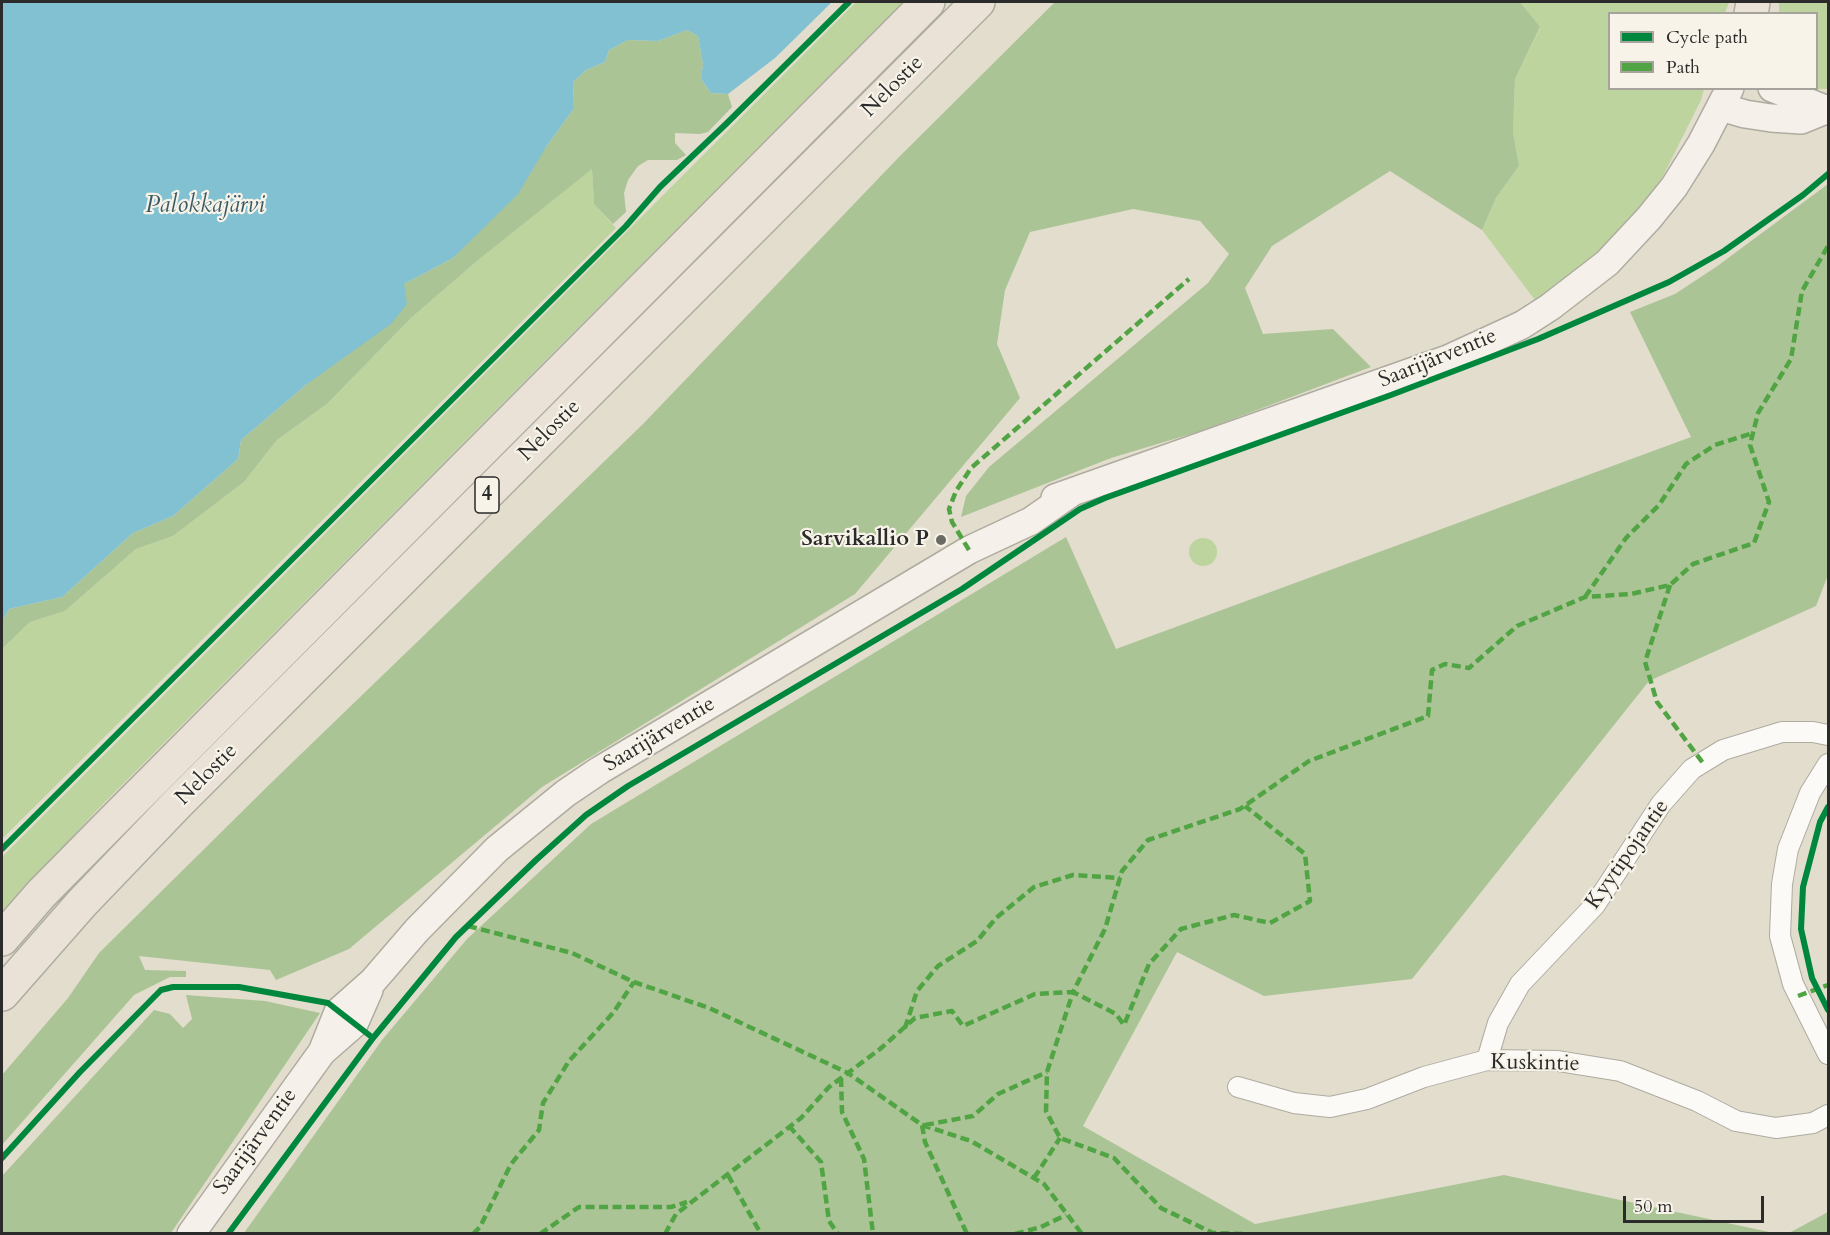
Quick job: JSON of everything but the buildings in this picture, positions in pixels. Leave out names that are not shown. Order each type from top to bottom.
[{"type":"highway","name":"Nelostie","points":[[2,939],[41,894],[113,821],[928,2]]},
{"type":"highway","name":"Nelostie","points":[[2,994],[82,903],[177,804],[978,2]]},
{"type":"main road","name":"Saarijärventie","points":[[1777,90],[1827,109]]},
{"type":"main road","name":"Saarijärventie","points":[[191,1233],[322,1052],[354,1024],[373,981],[417,930],[497,849],[566,793],[600,770],[987,540],[1031,521],[1071,493],[1448,359],[1522,325],[1550,308],[1584,282],[1628,242],[1674,187],[1726,98],[1771,118],[1801,120],[1827,109]]},
{"type":"street","name":"Kyytipojantie","points":[[1487,1060],[1498,1023],[1520,984],[1595,906],[1661,804],[1692,769],[1724,750],[1782,732],[1813,732],[1828,735]]},
{"type":"street","points":[[1828,764],[1810,793],[1788,849],[1782,884],[1780,936],[1793,984],[1828,1054]]},
{"type":"street","name":"Kuskintie","points":[[1238,1087],[1294,1103],[1330,1107],[1367,1099],[1424,1077],[1487,1060],[1558,1061],[1620,1071],[1697,1101],[1736,1121],[1776,1128],[1813,1123],[1828,1115]]},
{"type":"green space","points":[[856,2],[903,2],[97,810],[2,914],[2,857]]},
{"type":"green space","points":[[1055,2],[1520,2],[1540,27],[1515,79],[1513,132],[1519,166],[1496,198],[1482,230],[1390,171],[1272,246],[1245,288],[1263,334],[1333,329],[1371,367],[1204,430],[1111,458],[961,517],[966,496],[989,467],[1208,283],[1229,254],[1200,221],[1133,209],[1030,232],[1005,290],[997,344],[1020,398],[855,594],[542,787],[349,949],[276,980],[270,970],[139,956],[145,970],[186,971],[186,977],[170,977],[134,995],[2,1145],[2,1075],[68,998],[99,953],[272,782],[643,424],[899,157]]},
{"type":"green space","points":[[1520,2],[1729,2],[1725,12],[1608,12],[1608,90],[1704,90],[1701,100],[1663,176],[1641,208],[1621,232],[1578,272],[1535,300],[1482,230],[1496,198],[1519,166],[1513,132],[1515,79],[1540,28]]},
{"type":"green space","points":[[1779,2],[1827,2],[1828,89],[1818,89],[1818,12],[1779,12]]},
{"type":"green space","points":[[687,30],[698,36],[703,64],[701,79],[711,93],[728,94],[732,107],[708,132],[675,133],[675,143],[686,155],[677,160],[648,160],[638,166],[628,180],[624,193],[626,212],[613,224],[594,204],[592,169],[477,261],[411,318],[327,404],[277,440],[244,482],[173,536],[136,549],[65,611],[30,622],[2,649],[2,622],[9,609],[62,597],[133,533],[173,516],[238,459],[241,440],[307,384],[404,284],[453,258],[546,147],[574,108],[573,82],[586,70],[605,62],[609,50],[628,40],[658,41]]},
{"type":"green space","points":[[592,168],[594,204],[616,228],[2,839],[2,649],[30,622],[65,611],[136,549],[173,536],[244,482],[277,440],[327,404],[411,318]]},
{"type":"green space","points":[[1828,184],[1828,575],[1816,606],[1649,681],[1412,979],[1264,996],[1177,952],[1083,1126],[1255,1224],[1504,1175],[1774,1233],[244,1233],[382,1040],[467,939],[591,824],[1066,537],[1116,649],[1691,437],[1630,312],[1675,294],[1716,267]]},
{"type":"green space","points":[[1203,538],[1213,542],[1217,552],[1213,562],[1203,566],[1193,562],[1189,552],[1193,542]]},
{"type":"green space","points":[[186,995],[265,1001],[320,1013],[171,1233],[2,1233],[2,1176],[154,1010],[170,1014],[183,1028],[192,1019]]},
{"type":"green space","points":[[1828,1212],[1828,1233],[1789,1233]]},
{"type":"water","name":"Palokkajärvi","points":[[2,2],[832,2],[775,58],[728,94],[711,93],[701,79],[703,64],[698,36],[687,30],[658,41],[628,40],[609,50],[605,62],[586,70],[573,82],[574,108],[546,147],[518,194],[453,258],[404,284],[407,304],[391,324],[307,384],[241,440],[238,459],[173,516],[133,533],[62,597],[9,609],[2,622]]},
{"type":"marked path","points":[[665,1234],[676,1214],[801,1118],[829,1087],[880,1049],[915,1018],[952,1011],[963,1026],[1035,994],[1073,992],[1105,929],[1122,871],[1148,840],[1240,809],[1309,761],[1428,716],[1432,670],[1445,664],[1469,668],[1517,626],[1585,597],[1631,594],[1670,585],[1693,564],[1754,543],[1769,502],[1750,445],[1758,413],[1791,359],[1802,291],[1828,246]]},
{"type":"marked path","points":[[969,550],[952,522],[949,509],[956,491],[971,468],[1189,279]]},
{"type":"marked path","points":[[1585,597],[1626,538],[1659,505],[1686,464],[1715,445],[1753,433]]},
{"type":"marked path","points":[[1670,585],[1645,662],[1657,702],[1703,763]]},
{"type":"marked path","points":[[1243,1234],[1213,1233],[1161,1208],[1114,1158],[1060,1138],[1046,1111],[1047,1072],[1073,992],[1116,1014],[1124,1025],[1149,964],[1181,929],[1234,915],[1270,923],[1310,901],[1305,854],[1245,806]]},
{"type":"marked path","points":[[905,1028],[917,991],[938,966],[977,941],[996,918],[1034,887],[1073,875],[1120,878]]},
{"type":"marked path","points":[[468,926],[572,953],[634,982],[709,1008],[848,1073],[922,1125],[925,1142],[967,1234]]},
{"type":"marked path","points":[[473,1234],[480,1227],[511,1164],[539,1130],[543,1103],[569,1061],[613,1013],[634,982]]},
{"type":"marked path","points":[[1798,996],[1828,985]]},
{"type":"marked path","points":[[925,1125],[973,1116],[998,1094],[1047,1072]]},
{"type":"marked path","points":[[841,1078],[842,1112],[864,1159],[873,1234]]},
{"type":"marked path","points":[[922,1125],[971,1141],[1044,1184],[1082,1234]]},
{"type":"marked path","points":[[789,1126],[821,1162],[829,1221],[838,1234]]},
{"type":"marked path","points":[[1034,1178],[1060,1138]]},
{"type":"marked path","points":[[728,1175],[761,1234]]},
{"type":"marked path","points":[[540,1234],[579,1207],[671,1207],[687,1202]]},
{"type":"marked path","points":[[1015,1234],[1041,1227],[1066,1215]]},
{"type":"cycle path","points":[[2,849],[626,226],[660,187],[849,2]]},
{"type":"cycle path","points":[[228,1234],[373,1038],[456,937],[586,815],[628,786],[962,589],[1080,509],[1538,339],[1669,282],[1724,251],[1803,195],[1828,174]]},
{"type":"cycle path","points":[[1828,807],[1820,822],[1803,887],[1801,929],[1812,978],[1828,1010]]},
{"type":"cycle path","points":[[2,1158],[80,1072],[161,990],[173,987],[239,987],[328,1003],[373,1038]]},
{"type":"place","name":"Sarvikallio P","points":[[941,540]]}]
